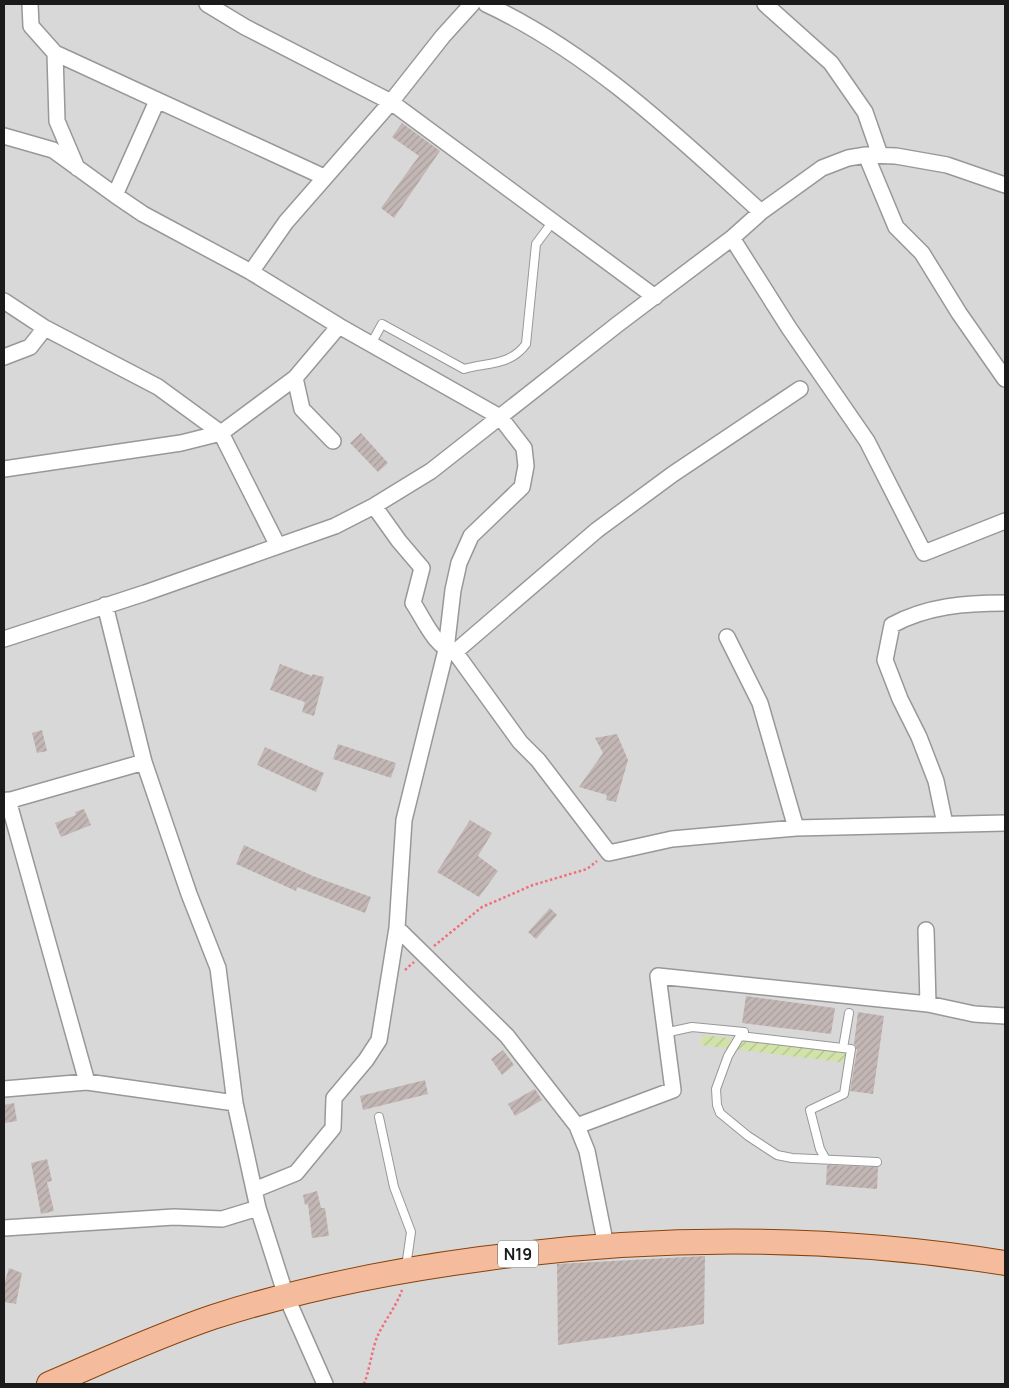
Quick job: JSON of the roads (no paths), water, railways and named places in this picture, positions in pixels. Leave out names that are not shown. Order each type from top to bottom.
[{"type":"main road","name":"N19","points":[[49,1384],[163,1335],[214,1317],[286,1296],[406,1269],[560,1248],[680,1241],[839,1244],[895,1248],[1005,1263]]},
{"type":"street","points":[[30,4],[31,26],[54,53],[324,177]]},
{"type":"street","points":[[207,4],[245,27],[391,102],[554,220],[655,297]]},
{"type":"street","points":[[251,272],[286,222],[391,102],[443,36],[472,4]]},
{"type":"street","points":[[486,4],[522,20],[588,64],[677,135],[762,212]]},
{"type":"street","points":[[765,4],[831,63],[865,112],[873,155],[896,227],[922,253],[959,313],[1005,378]]},
{"type":"street","points":[[54,53],[57,121],[77,168]]},
{"type":"street","points":[[115,195],[157,101]]},
{"type":"street","points":[[4,136],[53,150],[143,214],[251,272],[339,326],[500,417],[524,448],[525,476],[522,487],[471,536],[459,563],[453,590],[451,651],[404,820],[397,928],[379,1040],[366,1060],[334,1098],[333,1128],[296,1173],[254,1190]]},
{"type":"street","points":[[4,639],[335,526],[374,506],[431,471],[732,238],[762,212],[822,168],[848,158],[873,155],[919,158],[948,165],[1005,184]]},
{"type":"street","points":[[732,238],[789,328],[867,441],[924,554],[1005,521]]},
{"type":"street","points":[[4,301],[46,328],[158,387],[221,433],[278,546]]},
{"type":"street","points":[[4,469],[181,443],[221,433],[295,378],[339,326]]},
{"type":"street","points":[[4,357],[30,347],[46,328]]},
{"type":"street","points":[[295,378],[302,409],[333,441]]},
{"type":"street","points":[[451,651],[598,530],[673,474],[800,389]]},
{"type":"street","points":[[374,506],[399,541],[422,568],[413,603],[520,742],[538,760],[608,853],[672,839],[796,828],[1005,823]]},
{"type":"street","points":[[945,824],[936,781],[885,660],[892,625],[912,614],[953,605],[1005,603]]},
{"type":"street","points":[[105,605],[144,762],[189,894],[218,968],[235,1103],[258,1208],[286,1296],[325,1384]]},
{"type":"street","points":[[727,638],[760,703],[796,828]]},
{"type":"street","points":[[87,1082],[6,801],[144,762]]},
{"type":"street","points":[[397,928],[507,1036],[576,1126],[587,1151],[606,1246]]},
{"type":"street","points":[[926,930],[928,1004]]},
{"type":"street","points":[[576,1126],[673,1090],[658,976],[928,1004],[974,1014],[1005,1016]]},
{"type":"street","points":[[4,1089],[87,1082],[235,1103]]},
{"type":"street","points":[[4,1228],[174,1217],[222,1219],[258,1208]]},
{"type":"lane","points":[[371,344],[382,324],[464,369],[485,363],[507,361],[518,355],[526,344],[536,244],[554,220]]},
{"type":"lane","points":[[843,1048],[849,1014]]},
{"type":"lane","points":[[664,1033],[692,1027],[851,1049],[844,1094],[810,1110],[820,1149],[825,1158]]},
{"type":"lane","points":[[740,1034],[758,1033]]},
{"type":"lane","points":[[740,1034],[728,1056],[716,1089],[716,1105],[720,1112],[748,1136],[777,1155],[792,1158],[825,1158],[877,1162]]},
{"type":"lane","points":[[380,1117],[394,1187],[411,1232],[406,1269]]}]
